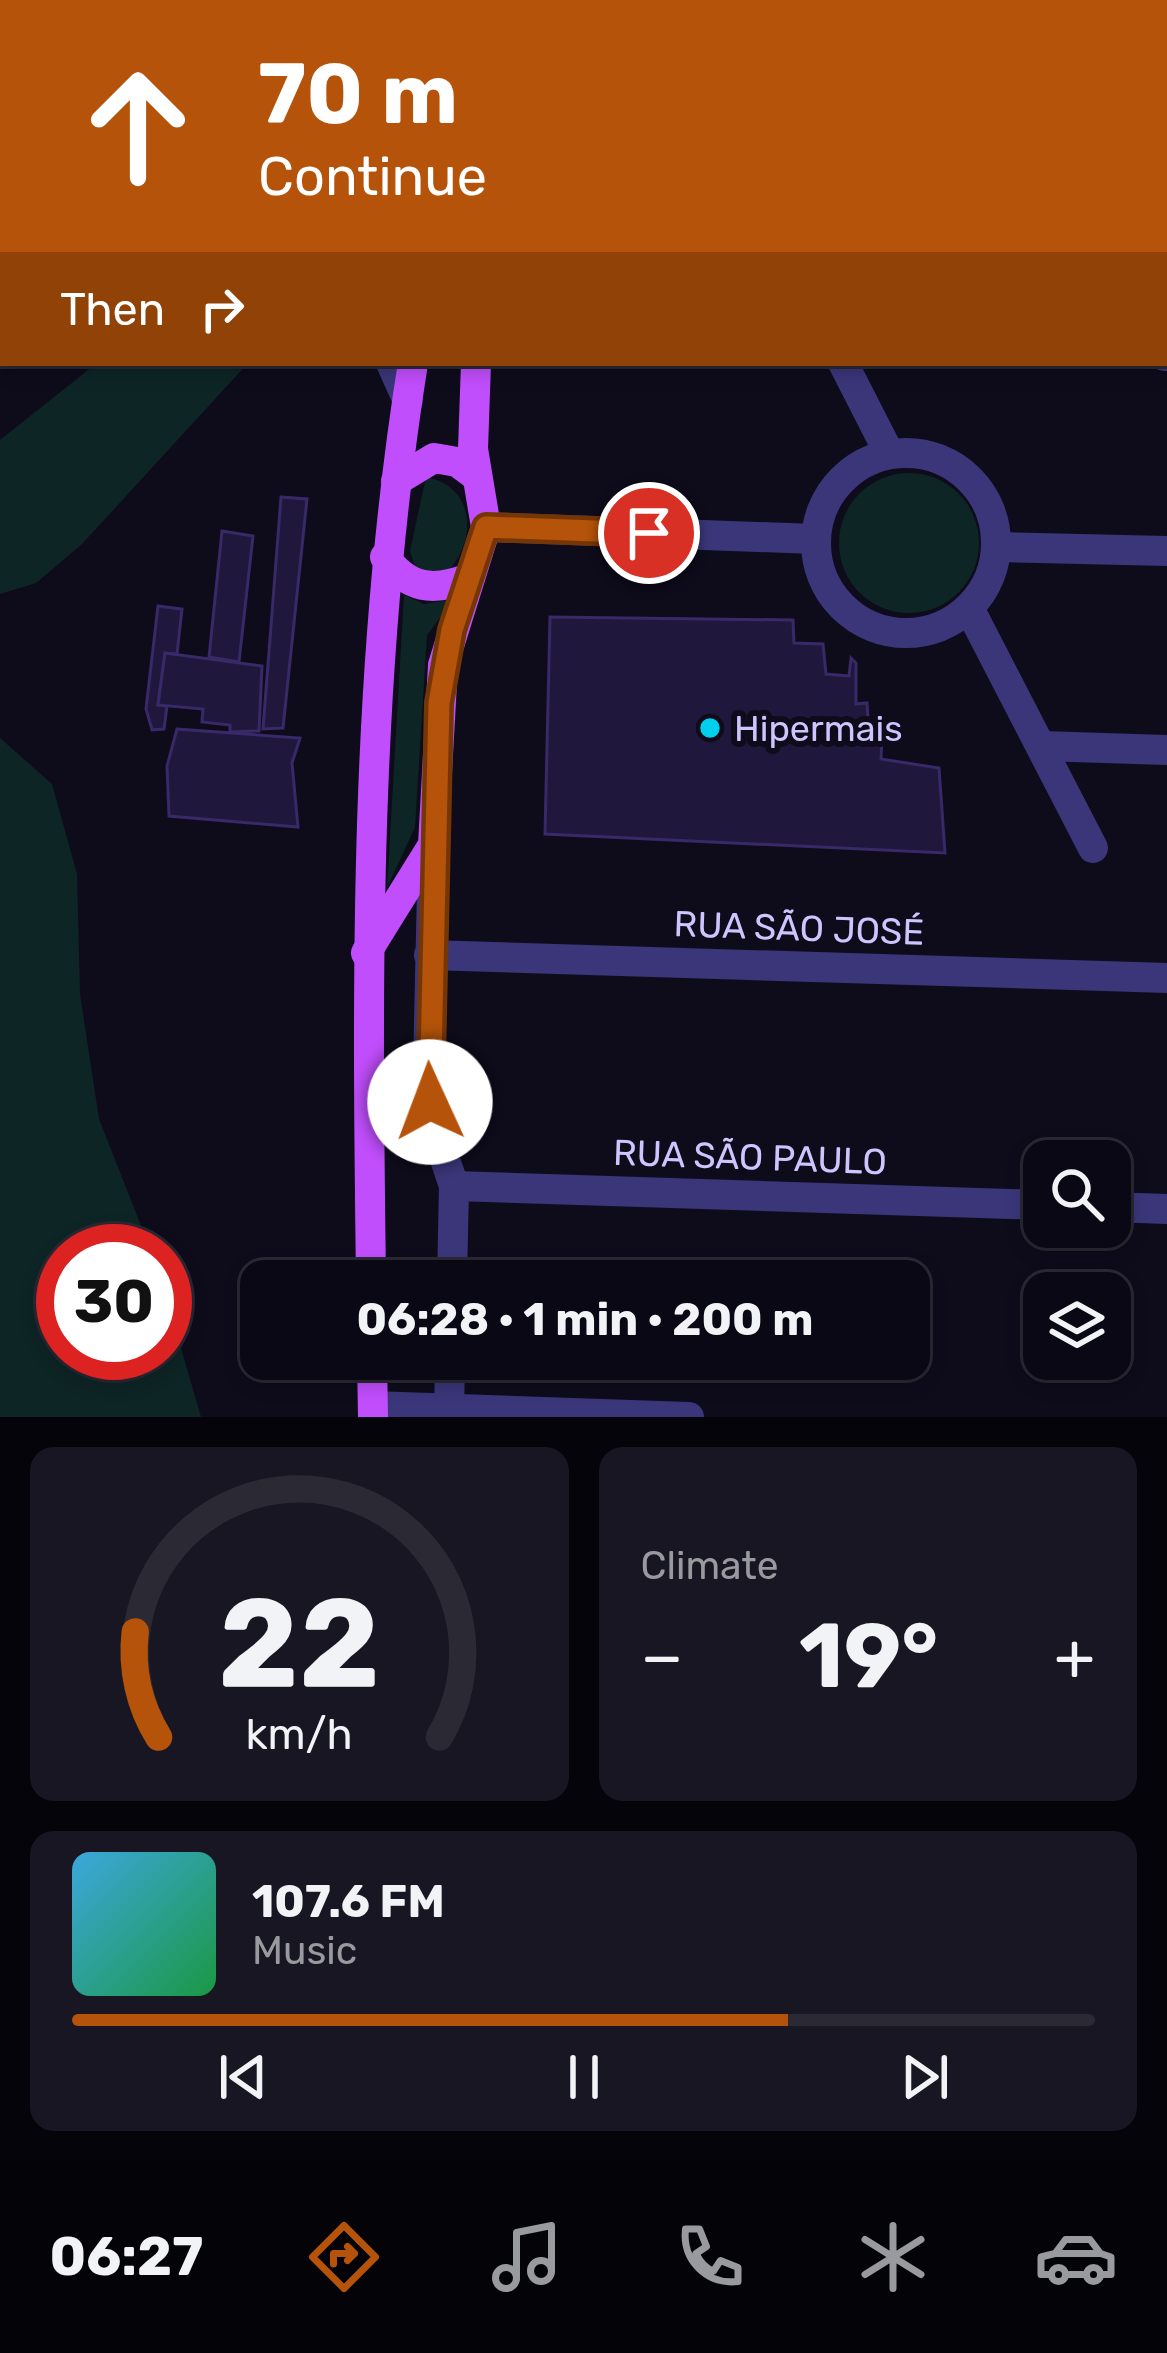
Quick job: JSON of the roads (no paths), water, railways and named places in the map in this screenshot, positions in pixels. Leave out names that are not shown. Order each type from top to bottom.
[{"type":"main road","points":[[371,1260],[366,952],[385,556],[413,366]]},
{"type":"main road","points":[[366,952],[433,845],[443,665],[486,527],[472,421],[476,366]]},
{"type":"main road","points":[[396,481],[434,458],[457,462],[476,476]]},
{"type":"main road","points":[[385,556],[402,577],[421,586],[451,585],[469,578]]},
{"type":"main road","points":[[372,1380],[373,1412]]},
{"type":"street","points":[[392,366],[408,401]]},
{"type":"street","points":[[845,366],[889,453]]},
{"type":"street","points":[[889,453],[942,459],[965,474],[988,507],[997,547],[984,590],[969,608],[950,622],[904,634],[858,620],[826,585],[814,539],[821,509],[837,483],[860,464],[889,453]]},
{"type":"street","points":[[486,527],[814,539]]},
{"type":"street","points":[[997,547],[1167,551]]},
{"type":"street","points":[[969,608],[1093,848]]},
{"type":"street","points":[[1041,746],[1167,750]]},
{"type":"street","points":[[433,845],[430,1102],[454,1186],[452,1260]]},
{"type":"street","name":"RUA SÃO JOSÉ","points":[[429,955],[1167,979]]},
{"type":"street","name":"RUA SÃO PAULO","points":[[454,1186],[1023,1204]]},
{"type":"street","points":[[1131,1208],[1167,1209]]},
{"type":"street","points":[[450,1380],[450,1413]]},
{"type":"street","points":[[373,1412],[689,1417]]},
{"type":"place","name":"Hipermais","points":[[710,728]]}]
